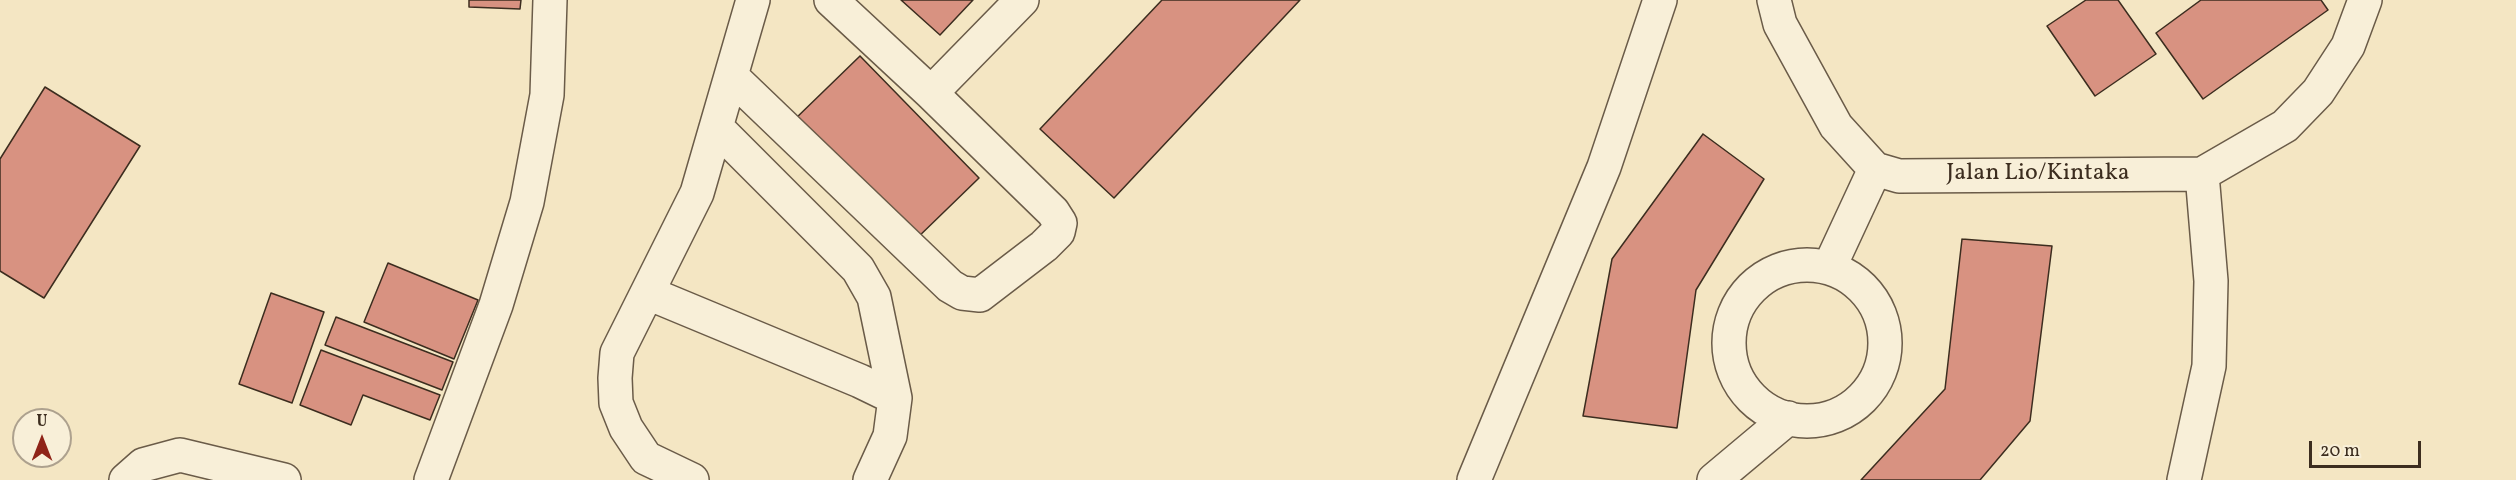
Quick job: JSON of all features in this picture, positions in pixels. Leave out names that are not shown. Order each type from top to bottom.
[{"type":"street","points":[[431,480],[496,305],[527,202],[547,95],[550,0]]},
{"type":"street","points":[[692,480],[646,458],[626,428],[616,403],[617,353],[698,193],[753,0]]},
{"type":"street","points":[[731,76],[950,286],[962,293],[980,295],[1044,246],[1058,232],[1060,223],[1053,212],[932,93],[831,0]]},
{"type":"street","points":[[932,93],[1022,0]]},
{"type":"street","points":[[1474,480],[1604,167],[1660,0]]},
{"type":"street","points":[[1774,0],[1780,24],[1836,126],[1875,169],[1829,268]]},
{"type":"street","points":[[2184,480],[2209,366],[2211,281],[2202,174],[2285,126],[2318,92],[2348,46],[2365,0]]},
{"type":"street","points":[[717,128],[858,270],[874,297],[895,398],[890,436],[870,480]]},
{"type":"street","name":"Jalan Lio/Kintaka","points":[[1875,169],[1899,176],[2202,174]]},
{"type":"street","points":[[1805,265],[1829,268],[1853,280],[1873,300],[1883,324],[1886,351],[1873,384],[1863,398],[1841,414],[1815,421],[1788,418],[1764,409],[1745,391],[1734,370],[1729,345],[1732,321],[1743,300],[1760,282],[1781,270],[1805,265]]},
{"type":"street","points":[[648,293],[860,381],[895,398]]},
{"type":"street","points":[[1714,480],[1788,418]]},
{"type":"street","points":[[126,480],[143,465],[180,455],[284,480]]},
{"type":"building","points":[[469,0],[521,0],[520,9],[469,7]]},
{"type":"building","points":[[901,0],[973,0],[940,35]]},
{"type":"building","points":[[1162,0],[1300,0],[1114,198],[1040,129]]},
{"type":"building","points":[[2086,0],[2118,0],[2156,54],[2095,96],[2047,26]]},
{"type":"building","points":[[2201,0],[2321,0],[2328,10],[2203,99],[2156,33]]},
{"type":"building","points":[[860,56],[979,178],[912,243],[793,121]]},
{"type":"building","points":[[45,87],[140,146],[44,298],[0,271],[0,159]]},
{"type":"building","points":[[1703,134],[1764,179],[1696,290],[1677,428],[1583,416],[1612,259]]},
{"type":"building","points":[[1962,239],[2052,246],[2030,421],[1980,480],[1861,480],[1945,389]]},
{"type":"building","points":[[388,263],[478,300],[454,359],[364,322]]},
{"type":"building","points":[[271,293],[324,312],[292,403],[239,384]]},
{"type":"building","points":[[336,317],[453,362],[442,390],[325,345]]},
{"type":"building","points":[[321,350],[440,395],[430,420],[363,395],[351,425],[300,405]]}]
